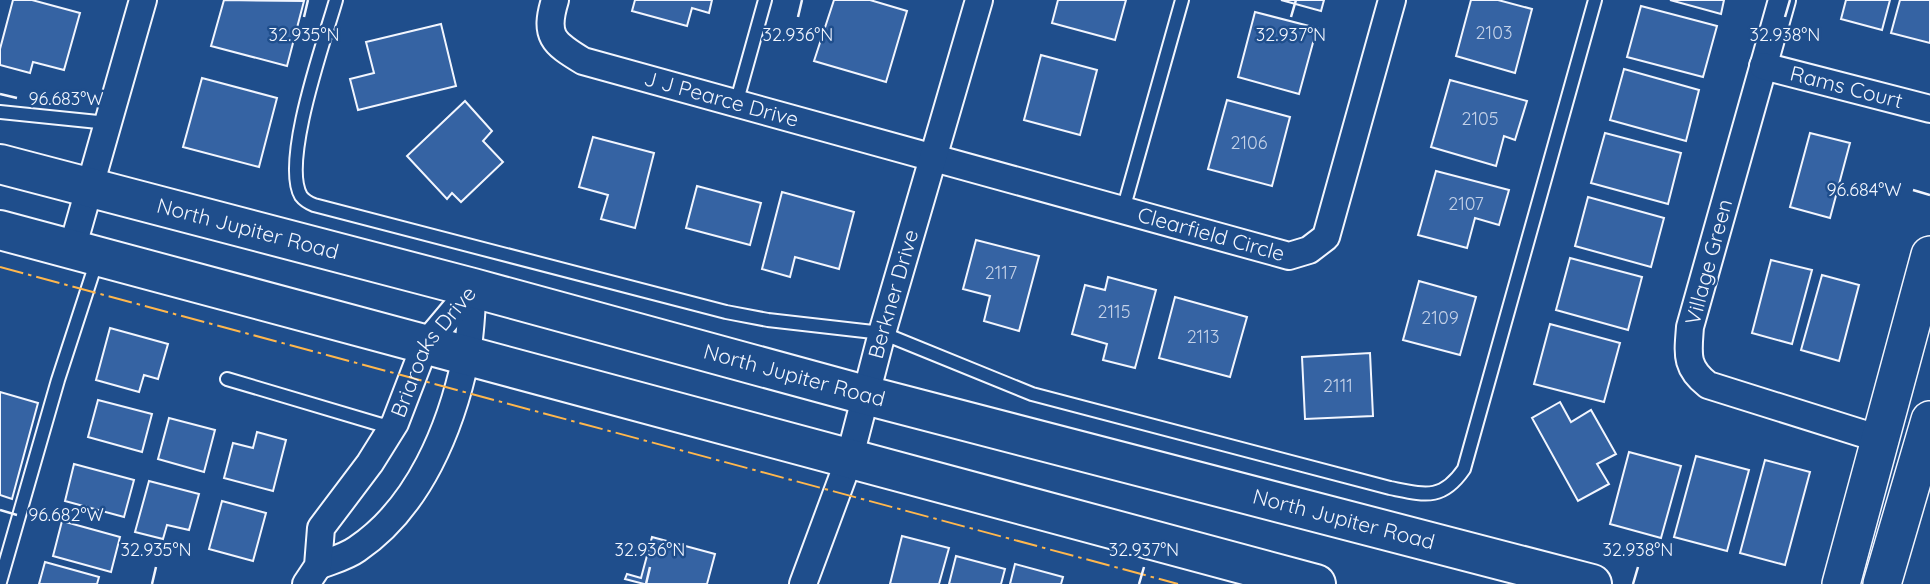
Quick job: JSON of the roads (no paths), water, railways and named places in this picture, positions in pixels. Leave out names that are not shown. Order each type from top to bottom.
[{"type":"main road","name":"North Jupiter Road","points":[[0,164],[473,288],[864,396],[1591,584]]},
{"type":"main road","points":[[0,230],[1316,584]]},
{"type":"street","points":[[85,253],[89,188],[143,0]]},
{"type":"street","name":"J J Pearce Drive","points":[[555,0],[549,22],[552,37],[562,48],[583,61],[935,159]]},
{"type":"street","name":"Berkner Drive","points":[[803,584],[849,460],[864,396],[979,0]]},
{"type":"street","name":"Clearfield Circle","points":[[935,159],[1289,256],[1309,250],[1326,237],[1392,0]]},
{"type":"street","name":"Village Green","points":[[1782,0],[1690,327],[1688,356],[1693,374],[1708,386],[1880,439]]},
{"type":"street","name":"Rams Court","points":[[1763,66],[1930,109]]},
{"type":"street","points":[[1840,584],[1930,255]]},
{"type":"street","name":"Briaroaks Drive","points":[[312,575],[321,528],[370,463],[392,428],[425,345],[473,288]]},
{"type":"street","name":"Briaroaks Drive","points":[[312,575],[356,550],[390,521],[418,485],[438,447],[467,357],[473,288]]},
{"type":"street","points":[[1882,584],[1930,420]]},
{"type":"lane","points":[[336,0],[299,131],[297,186],[302,198],[314,205],[726,312],[768,320],[882,333],[1044,397],[1415,494],[1439,493],[1450,487],[1464,469],[1595,0]]},
{"type":"lane","points":[[736,104],[765,0]]},
{"type":"lane","points":[[1123,210],[1182,0]]},
{"type":"lane","points":[[0,112],[108,123]]},
{"type":"lane","points":[[0,582],[58,380],[85,253]]},
{"type":"lane","points":[[227,379],[392,428]]}]
